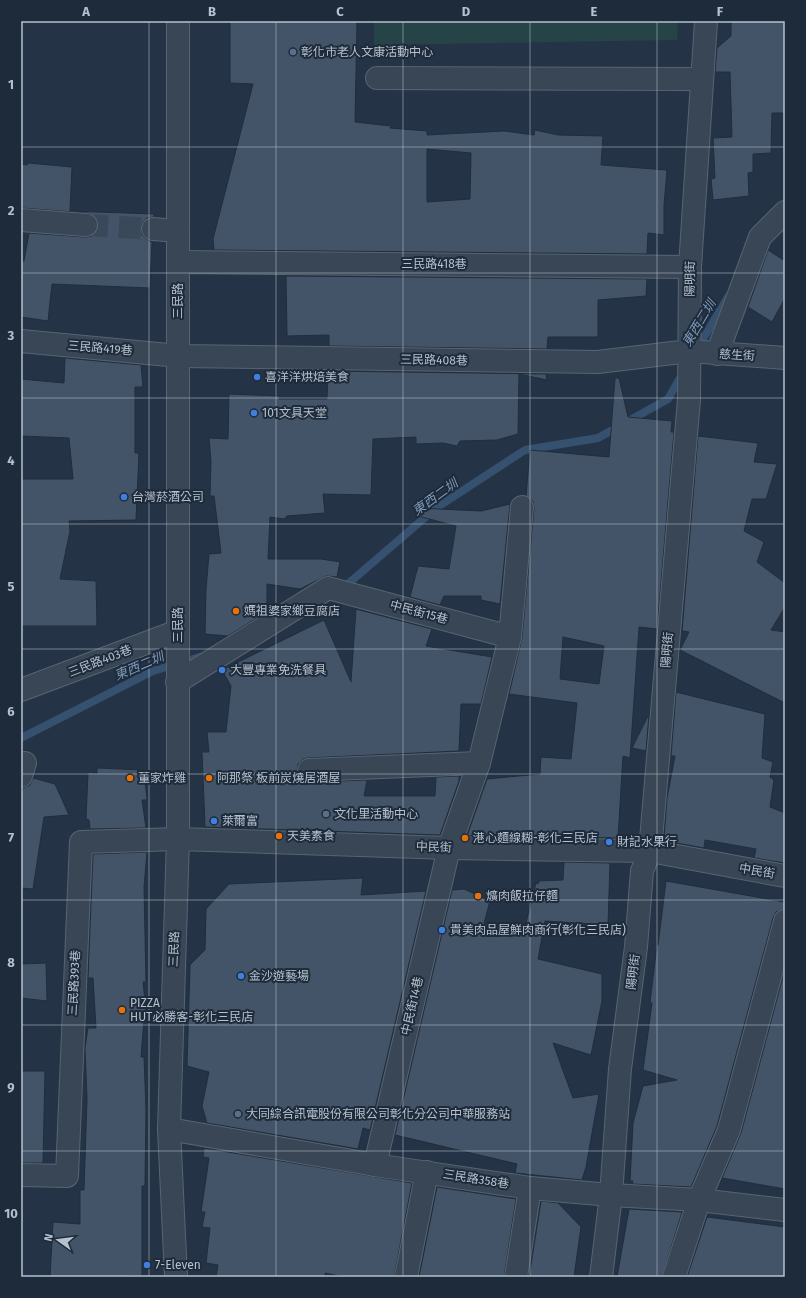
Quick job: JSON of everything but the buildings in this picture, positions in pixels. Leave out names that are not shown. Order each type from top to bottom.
[{"type":"street","name":"三民路","points":[[176,1277],[169,1129],[178,839],[178,21]]},
{"type":"street","name":"陽明街","points":[[601,1277],[611,1196],[620,1070],[636,947],[642,871],[650,851],[689,400],[690,267],[701,79],[706,21]]},
{"type":"street","points":[[377,78],[701,79]]},
{"type":"street","points":[[717,354],[760,237],[785,212]]},
{"type":"street","points":[[21,220],[86,225]]},
{"type":"street","points":[[153,229],[178,231]]},
{"type":"street","name":"三民路418巷","points":[[178,262],[690,267]]},
{"type":"street","name":"三民路419巷","points":[[21,341],[178,356]]},
{"type":"street","name":"慈生街","points":[[689,351],[785,358]]},
{"type":"street","name":"三民路408巷","points":[[178,356],[598,362],[689,351]]},
{"type":"street","points":[[449,848],[480,763],[510,637],[522,507]]},
{"type":"street","name":"中民街15巷","points":[[177,682],[328,588],[510,637]]},
{"type":"street","name":"三民路403巷","points":[[21,690],[178,631]]},
{"type":"street","points":[[309,770],[480,763]]},
{"type":"street","name":"中民街","points":[[178,839],[449,848],[650,851],[785,876]]},
{"type":"street","name":"三民路393巷","points":[[21,1175],[67,1176],[81,842],[178,839]]},
{"type":"street","name":"中民街14巷","points":[[375,1165],[449,848]]},
{"type":"street","points":[[674,1277],[699,1200],[729,1130],[785,921]]},
{"type":"street","name":"三民路358巷","points":[[169,1129],[375,1165],[530,1188],[611,1196],[699,1200],[785,1210]]},
{"type":"street","points":[[406,1277],[427,1172]]},
{"type":"street","points":[[516,1277],[530,1188]]},
{"type":"green space","points":[[374,21],[678,21],[677,40],[374,45]]},
{"type":"waterway","name":"東西二圳","points":[[697,349],[728,297]]},
{"type":"waterway","name":"東西二圳","points":[[342,589],[436,508],[525,450],[598,438],[668,399],[683,373]]},
{"type":"waterway","name":"東西二圳","points":[[21,738],[153,671],[203,656]]},
{"type":"tunnel","points":[[86,225],[153,229]]},
{"type":"place","name":"彰化市老人文康活動中心","points":[[293,52]]},
{"type":"place","name":"喜洋洋烘焙美食","points":[[257,377]]},
{"type":"place","name":"101文具天堂","points":[[254,413]]},
{"type":"place","name":"台灣菸酒公司","points":[[124,497]]},
{"type":"place","name":"媽祖婆家鄉豆腐店","points":[[236,611]]},
{"type":"place","name":"大豐專業免洗餐具","points":[[222,670]]},
{"type":"place","name":"董家炸雞","points":[[130,778]]},
{"type":"place","name":"阿那祭 板前炭燒居酒屋","points":[[209,778]]},
{"type":"place","name":"文化里活動中心","points":[[326,814]]},
{"type":"place","name":"萊爾富","points":[[214,821]]},
{"type":"place","name":"天美素食","points":[[279,836]]},
{"type":"place","name":"港心麵線糊-彰化三民店","points":[[465,838]]},
{"type":"place","name":"財記水果行","points":[[609,842]]},
{"type":"place","name":"爌肉飯拉仔麵","points":[[478,896]]},
{"type":"place","name":"貴美肉品屋鮮肉商行(彰化三民店)","points":[[442,930]]},
{"type":"place","name":"金沙遊藝場","points":[[241,976]]},
{"type":"place","name":"PIZZA HUT必勝客-彰化三民店","points":[[122,1010]]},
{"type":"place","name":"大同綜合訊電股份有限公司彰化分公司中華服務站","points":[[238,1114]]},
{"type":"place","name":"7-Eleven","points":[[147,1265]]}]
